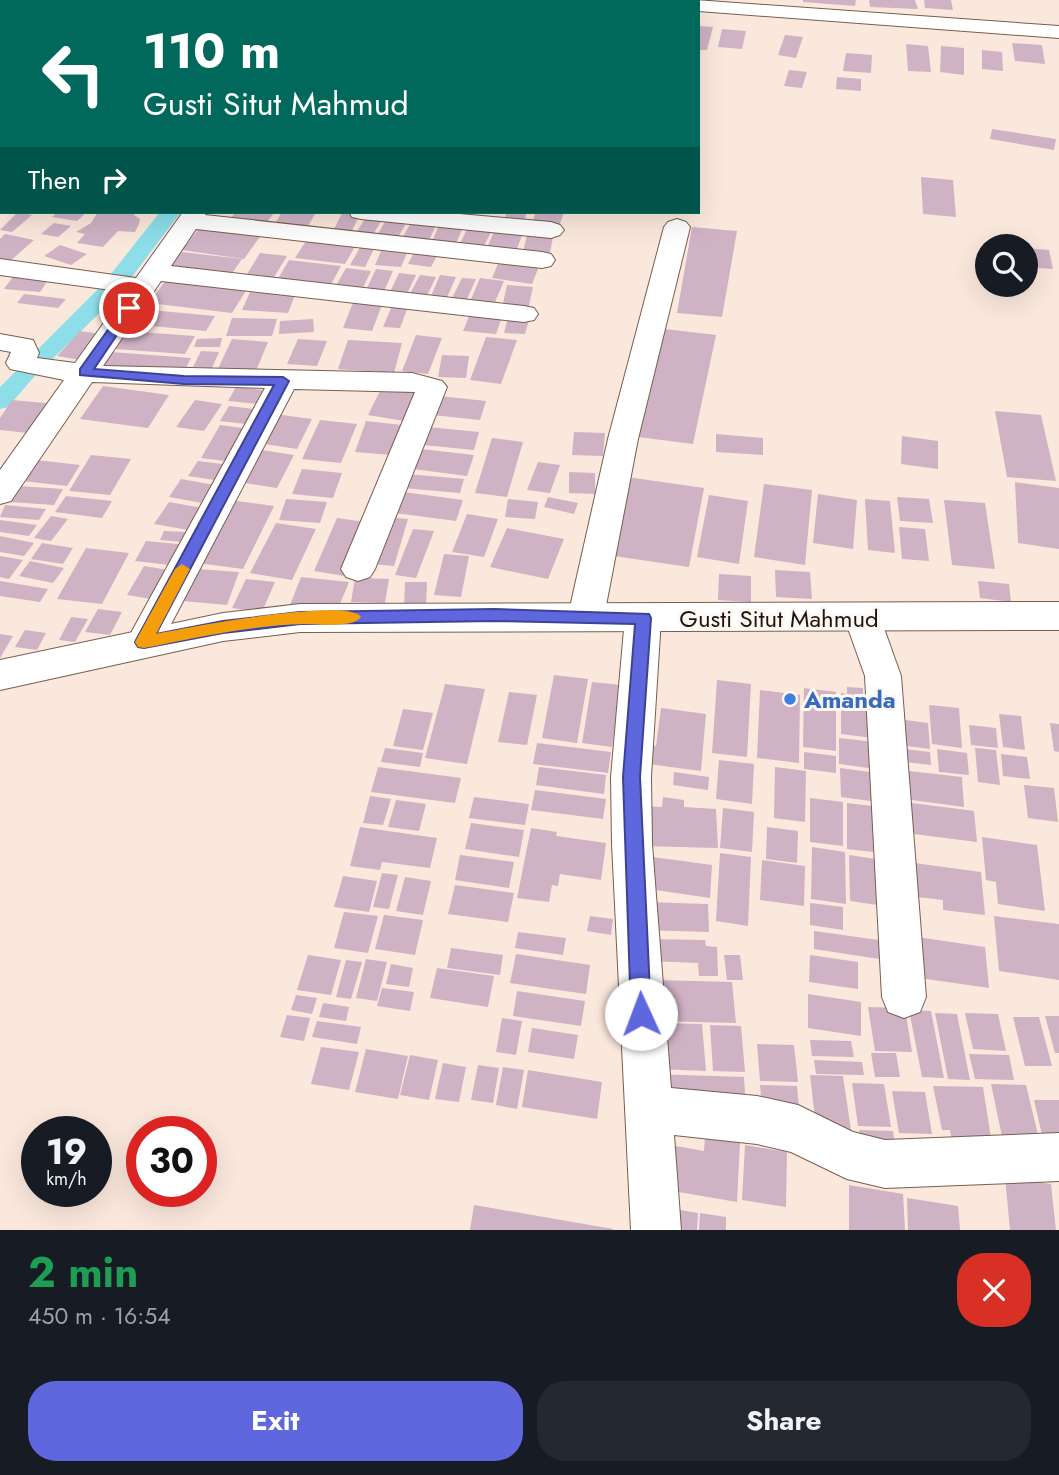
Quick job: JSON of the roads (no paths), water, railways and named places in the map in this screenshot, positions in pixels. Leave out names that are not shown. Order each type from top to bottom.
[{"type":"highway","name":"Gusti Situt Mahmud","points":[[0,675],[144,642],[223,627],[300,618],[1059,616]]},
{"type":"street","points":[[700,5],[860,9],[1059,32]]},
{"type":"street","points":[[382,214],[551,230]]},
{"type":"street","points":[[0,493],[85,372],[143,281],[192,216],[542,260]]},
{"type":"street","points":[[586,616],[623,439],[677,227]]},
{"type":"street","points":[[0,267],[100,282],[143,281],[524,314]]},
{"type":"street","points":[[0,342],[23,346],[25,353],[20,363],[35,367],[184,380],[412,382],[432,387],[358,569]]},
{"type":"street","points":[[144,642],[283,381]]},
{"type":"street","points":[[862,617],[883,676],[904,997]]},
{"type":"street","points":[[643,618],[632,804],[647,1109],[656,1230]]},
{"type":"street","points":[[647,1109],[757,1120],[798,1129],[847,1155],[885,1164],[1059,1157]]},
{"type":"waterway","points":[[0,402],[26,372],[111,289],[169,214]]},
{"type":"place","name":"Amanda","points":[[790,699]]}]
